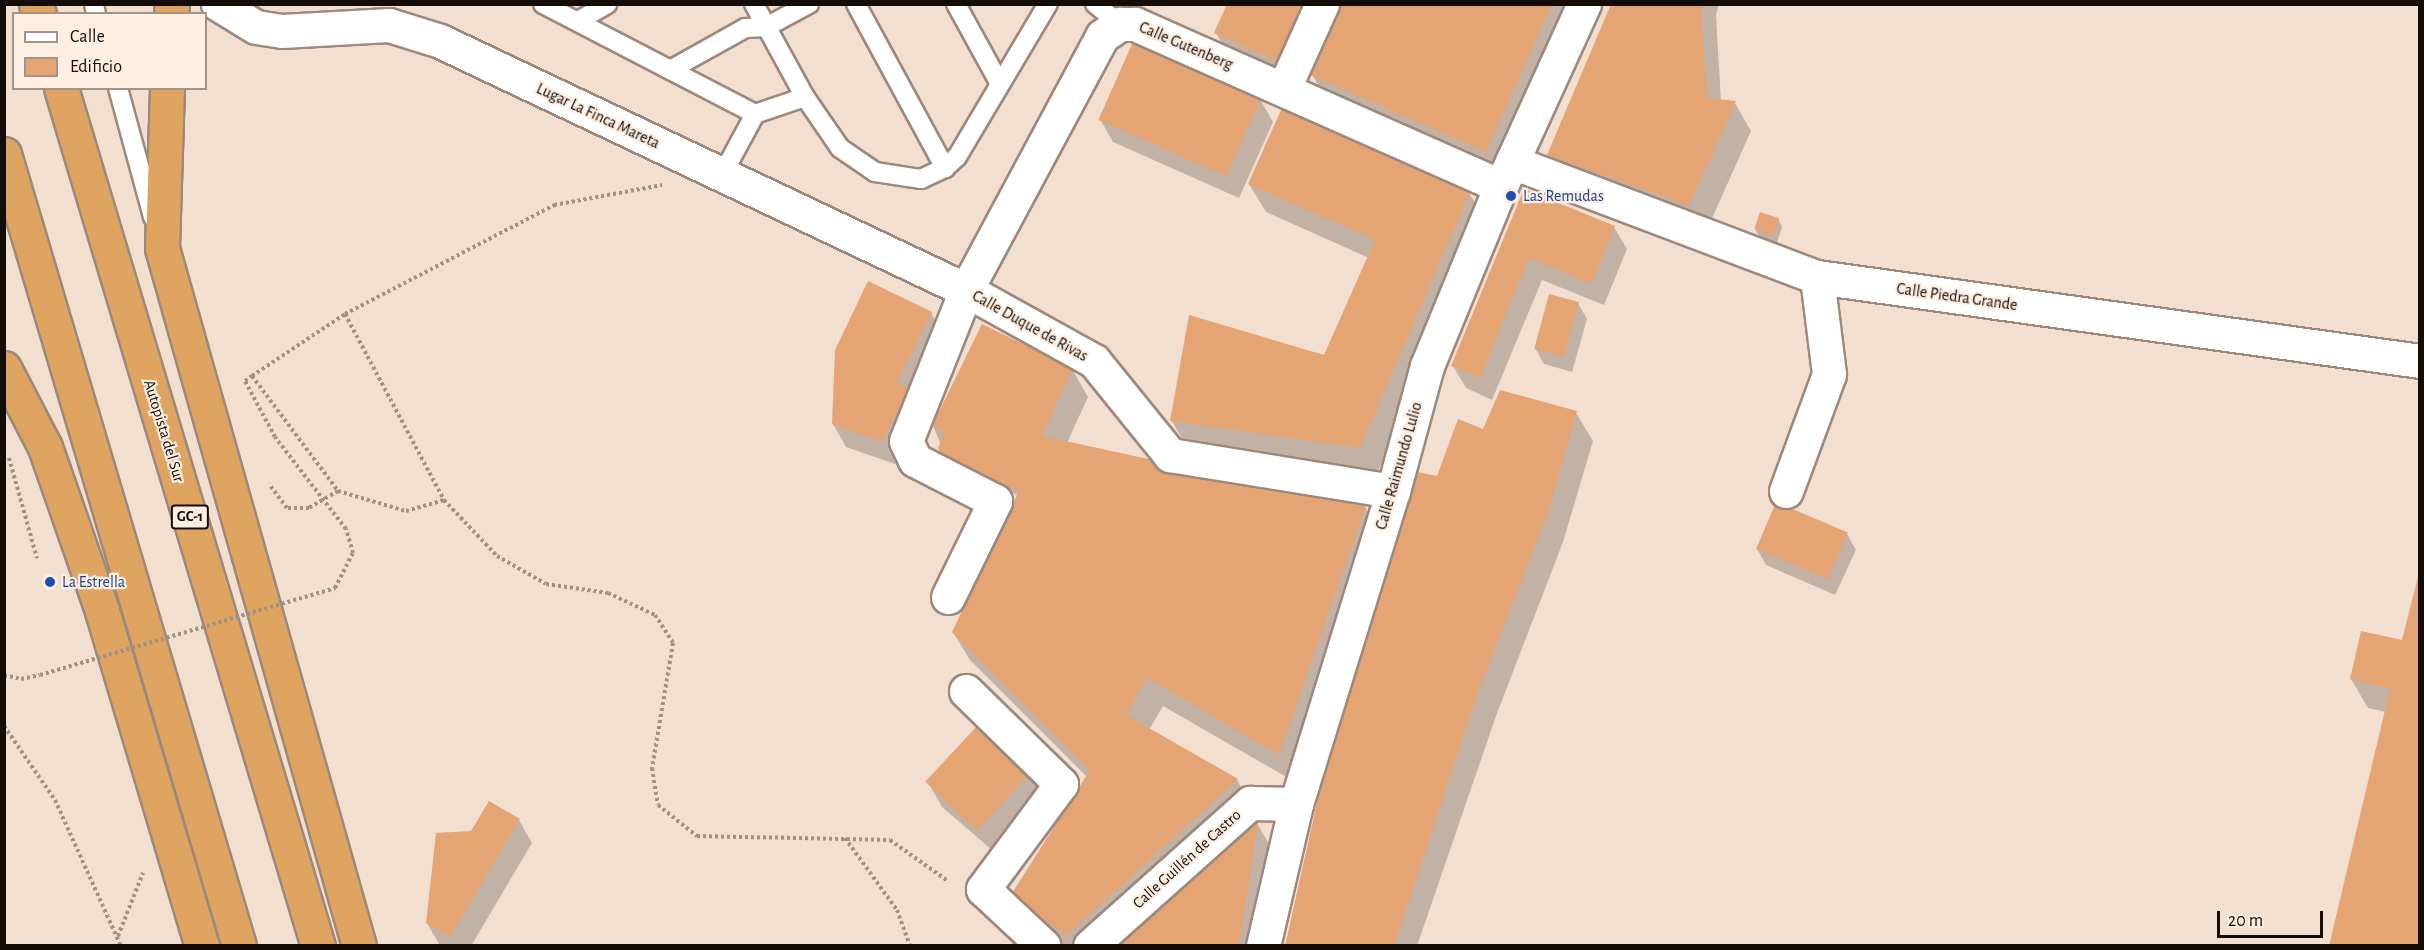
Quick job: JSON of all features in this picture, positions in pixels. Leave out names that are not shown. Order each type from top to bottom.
[{"type":"highway","name":"Autopista del Sur","points":[[62,90],[318,945]]},
{"type":"highway","points":[[167,90],[162,248],[359,945]]},
{"type":"highway","points":[[4,154],[239,945]]},
{"type":"highway","points":[[4,368],[45,447],[102,611],[202,945]]},
{"type":"street","name":"Lugar La Finca Mareta","points":[[218,4],[256,27],[282,31],[389,25],[440,41],[966,290]]},
{"type":"street","points":[[1284,88],[1322,4]]},
{"type":"street","name":"Calle Raimundo Lulio","points":[[1263,945],[1296,804],[1393,491],[1426,366],[1507,174],[1584,4]]},
{"type":"street","name":"Calle Gutenberg","points":[[966,290],[1102,36],[1107,14],[1284,88],[1507,174]]},
{"type":"street","name":"Calle Piedra Grande","points":[[1507,174],[1818,277],[2420,361]]},
{"type":"street","points":[[1786,491],[1829,375],[1818,277]]},
{"type":"street","name":"Calle Duque de Rivas","points":[[948,597],[995,501],[915,460],[906,441],[966,290],[1094,361],[1170,454],[1393,491]]},
{"type":"street","points":[[966,691],[1061,784],[983,889],[1044,945]]},
{"type":"street","name":"Calle Guillén de Castro","points":[[1090,945],[1250,803],[1296,804]]},
{"type":"lane","points":[[543,4],[755,114]]},
{"type":"lane","points":[[578,21],[608,4]]},
{"type":"lane","points":[[754,4],[805,97],[840,148],[875,172],[921,179],[945,168],[957,157],[1048,4]]},
{"type":"lane","points":[[669,70],[745,28],[766,27],[809,4]]},
{"type":"lane","points":[[856,4],[945,168]]},
{"type":"lane","points":[[956,4],[999,84]]},
{"type":"lane","points":[[119,90],[162,248]]},
{"type":"lane","points":[[722,175],[755,114],[805,97]]},
{"type":"path","points":[[4,675],[21,679],[40,675],[335,588],[353,553],[346,529],[275,437],[245,381],[345,315],[554,205],[666,185]]},
{"type":"path","points":[[345,315],[444,500],[497,556],[546,584],[608,593],[655,615],[673,643],[652,768],[658,805],[697,837],[890,840],[952,885],[983,889]]},
{"type":"path","points":[[252,376],[338,492],[406,511],[444,500]]},
{"type":"path","points":[[8,454],[37,558]]},
{"type":"path","points":[[269,484],[287,508],[309,508],[338,492]]},
{"type":"path","points":[[4,726],[55,800],[121,945]]},
{"type":"path","points":[[118,936],[164,819]]},
{"type":"path","points":[[845,838],[897,910],[910,945]]},
{"type":"building","points":[[1227,4],[1303,4],[1277,61],[1214,33]]},
{"type":"building","points":[[1341,4],[1552,4],[1486,152],[1310,75]]},
{"type":"building","points":[[1611,4],[1701,4],[1707,98],[1736,101],[1689,206],[1547,155]]},
{"type":"building","points":[[1133,42],[1261,99],[1226,177],[1098,120]]},
{"type":"building","points":[[1282,108],[1470,192],[1360,448],[1170,421],[1189,315],[1324,355],[1375,240],[1248,184]]},
{"type":"building","points":[[1524,189],[1615,226],[1591,284],[1529,258],[1480,378],[1451,366]]},
{"type":"building","points":[[1760,212],[1779,218],[1773,235],[1754,229]]},
{"type":"building","points":[[868,281],[932,312],[897,383],[909,389],[882,442],[832,424],[835,350]]},
{"type":"building","points":[[1549,294],[1579,302],[1564,357],[1534,349]]},
{"type":"building","points":[[982,324],[1073,368],[1042,436],[1366,506],[1279,755],[1147,678],[1126,715],[1238,779],[1067,935],[1009,898],[1090,770],[952,632],[1019,491],[944,458],[938,448],[945,432],[932,426]]},
{"type":"building","points":[[1500,390],[1577,411],[1548,513],[1480,687],[1394,946],[1285,946],[1323,776],[1412,471],[1437,476],[1458,419],[1483,429]]},
{"type":"building","points":[[1776,502],[1848,532],[1828,579],[1756,549]]},
{"type":"building","points":[[2420,569],[2420,941],[2417,946],[2329,946],[2390,689],[2350,679],[2361,631],[2402,640]]},
{"type":"building","points":[[979,724],[1031,772],[977,830],[925,782]]},
{"type":"building","points":[[489,801],[520,819],[450,937],[426,923],[436,833],[471,831]]},
{"type":"building","points":[[1258,822],[1239,946],[1120,946],[1117,942]]},
{"type":"place","name":"Las Remudas","points":[[1511,196]]},
{"type":"place","name":"La Estrella","points":[[50,582]]}]
